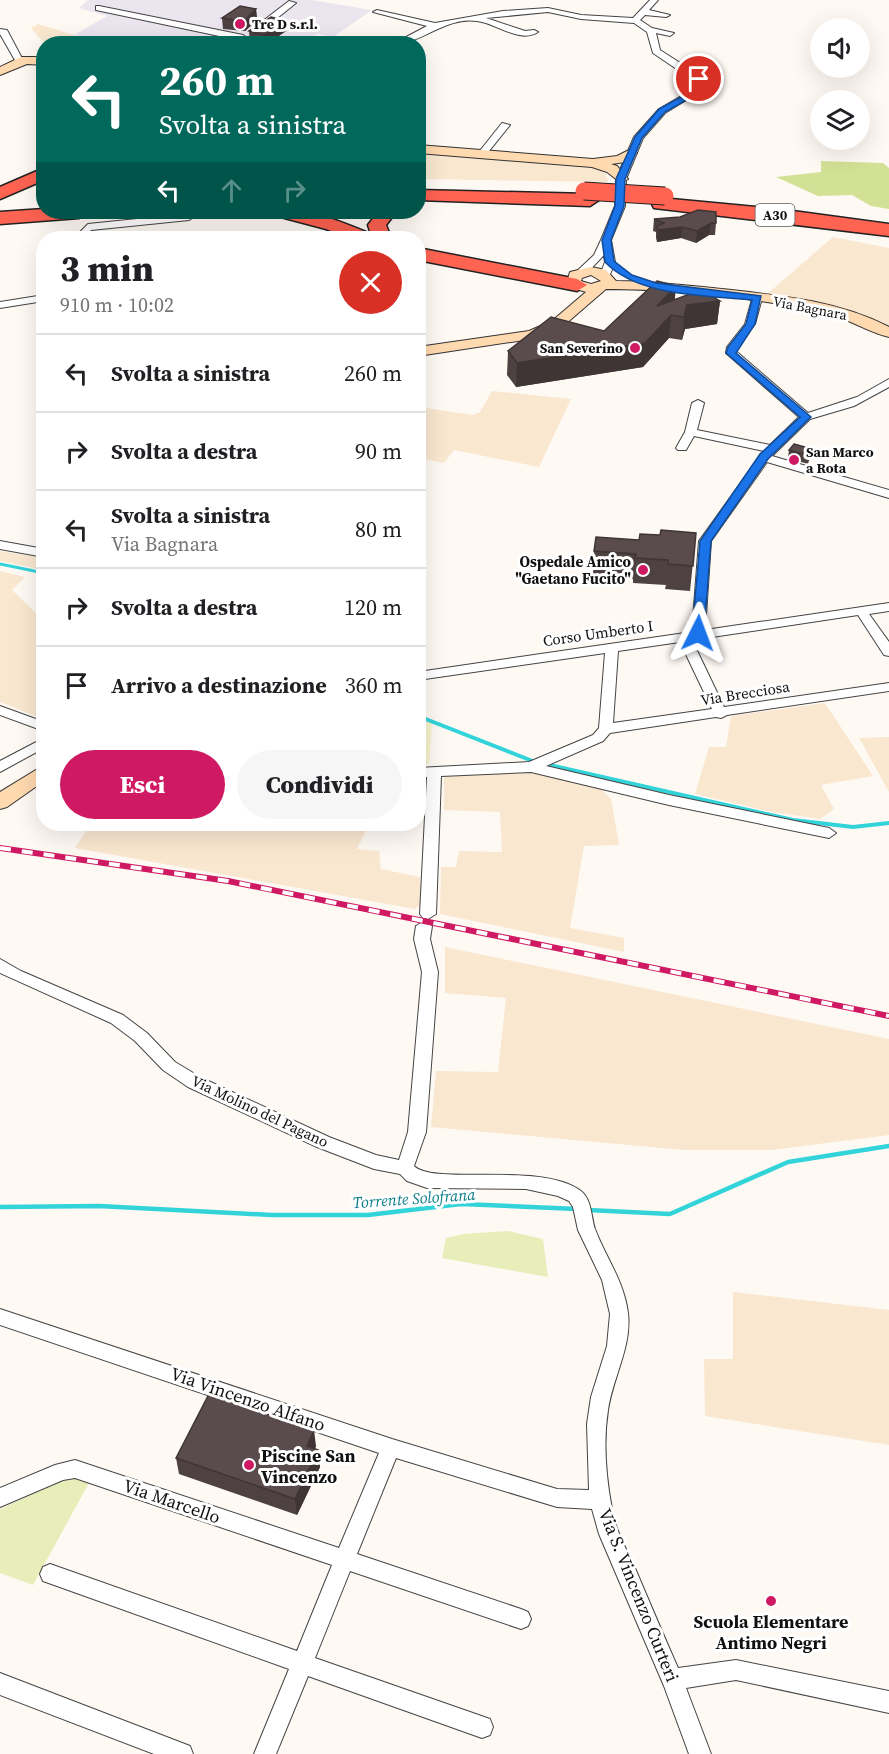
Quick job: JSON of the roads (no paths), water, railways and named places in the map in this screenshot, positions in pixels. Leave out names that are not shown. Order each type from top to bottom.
[{"type":"highway","points":[[0,194],[36,177]]},
{"type":"highway","name":"A30","points":[[426,187],[587,195],[889,217]]},
{"type":"highway","name":"A30","points":[[426,195],[520,197],[587,195]]},
{"type":"highway","points":[[426,202],[520,197]]},
{"type":"highway","name":"A30","points":[[663,200],[889,230]]},
{"type":"highway","points":[[0,209],[36,207]]},
{"type":"highway","points":[[0,218],[36,215]]},
{"type":"highway","points":[[310,219],[347,231]]},
{"type":"highway","points":[[426,255],[531,275],[577,287]]},
{"type":"highway","points":[[531,275],[577,287]]},
{"type":"main road","points":[[0,71],[20,62],[36,61]]},
{"type":"main road","points":[[426,150],[593,163],[617,169],[621,159],[631,153]]},
{"type":"main road","name":"Via Bagnara","points":[[605,278],[629,277],[655,286]]},
{"type":"main road","points":[[577,287],[605,278]]},
{"type":"main road","points":[[426,351],[532,336],[557,324],[577,287],[605,278]]},
{"type":"main road","name":"Via Bagnara","points":[[605,278],[757,298],[841,313],[872,323],[889,333]]},
{"type":"main road","points":[[0,802],[36,777]]},
{"type":"street","points":[[635,21],[654,0]]},
{"type":"street","points":[[247,36],[283,12],[292,3]]},
{"type":"street","points":[[99,8],[219,36]]},
{"type":"street","points":[[413,36],[435,25],[502,13],[548,10],[581,17],[635,21],[648,25],[652,30],[656,51],[699,79],[705,86],[662,111],[639,137],[631,153]]},
{"type":"street","points":[[377,12],[435,25]]},
{"type":"street","points":[[644,12],[666,15]]},
{"type":"street","points":[[477,18],[525,34],[534,32]]},
{"type":"street","points":[[652,30],[670,33]]},
{"type":"street","points":[[0,31],[4,32],[20,62]]},
{"type":"street","points":[[482,154],[504,125]]},
{"type":"street","points":[[577,287],[598,256],[620,206],[617,169]]},
{"type":"street","points":[[85,231],[88,227],[178,219]]},
{"type":"street","points":[[605,278],[606,240]]},
{"type":"street","points":[[757,298],[750,324],[732,347],[731,353],[806,417]]},
{"type":"street","points":[[0,305],[36,299]]},
{"type":"street","points":[[698,633],[705,541],[768,453],[806,417],[875,392],[889,382]]},
{"type":"street","points":[[682,448],[691,432],[698,403]]},
{"type":"street","points":[[691,432],[768,453],[889,494]]},
{"type":"street","points":[[0,545],[36,552]]},
{"type":"street","name":"Corso Umberto I","points":[[426,675],[684,637],[698,633],[889,607]]},
{"type":"street","points":[[861,611],[889,652]]},
{"type":"street","points":[[684,637],[721,714]]},
{"type":"street","points":[[535,766],[598,738],[606,729],[612,648]]},
{"type":"street","name":"Via Brecciosa","points":[[606,729],[721,714],[889,687]]},
{"type":"street","points":[[0,710],[36,724]]},
{"type":"street","points":[[0,767],[36,747]]},
{"type":"street","points":[[405,1168],[417,1132],[430,972],[422,939],[426,920],[426,772],[535,766],[669,800],[829,832]]},
{"type":"street","name":"Via Molino del Pagano","points":[[0,965],[15,975],[117,1019],[141,1037],[170,1066],[194,1082],[323,1142],[374,1162],[405,1168]]},
{"type":"street","name":"Via S. Vincenzo Curteri","points":[[405,1168],[413,1176],[427,1181],[538,1185],[575,1196],[580,1203],[585,1226],[611,1275],[619,1316],[616,1349],[600,1400],[596,1459],[603,1513],[637,1600],[673,1679],[700,1754]]},
{"type":"street","name":"Via Vincenzo Alfano","points":[[0,1317],[403,1451],[557,1498],[601,1500]]},
{"type":"street","points":[[265,1754],[388,1455]]},
{"type":"street","name":"Via Marcello","points":[[0,1498],[62,1471],[75,1469],[521,1619]]},
{"type":"street","points":[[50,1574],[482,1727]]},
{"type":"street","points":[[673,1679],[736,1670],[889,1702]]},
{"type":"street","points":[[0,1684],[182,1754]]},
{"type":"waterway","points":[[0,564],[36,571]]},
{"type":"waterway","points":[[426,719],[535,762]]},
{"type":"waterway","points":[[545,764],[793,820],[853,827],[889,823]]},
{"type":"waterway","name":"Torrente Solofrana","points":[[588,1210],[670,1214],[788,1162],[889,1146]]},
{"type":"waterway","name":"Torrente Solofrana","points":[[0,1207],[99,1206],[271,1215],[368,1215],[461,1204],[577,1209]]},
{"type":"railway","points":[[0,848],[228,881],[889,1016]]},
{"type":"place","name":"Tre D s.r.l.","points":[[240,24]]},
{"type":"place","name":"San Severino","points":[[635,348]]},
{"type":"place","name":"San Marco a Rota","points":[[794,460]]},
{"type":"place","name":"Ospedale Amico \"Gaetano Fucito\"","points":[[643,570]]},
{"type":"place","name":"Piscine San Vincenzo","points":[[249,1465]]},
{"type":"place","name":"Scuola Elementare Antimo Negri","points":[[771,1601]]}]
